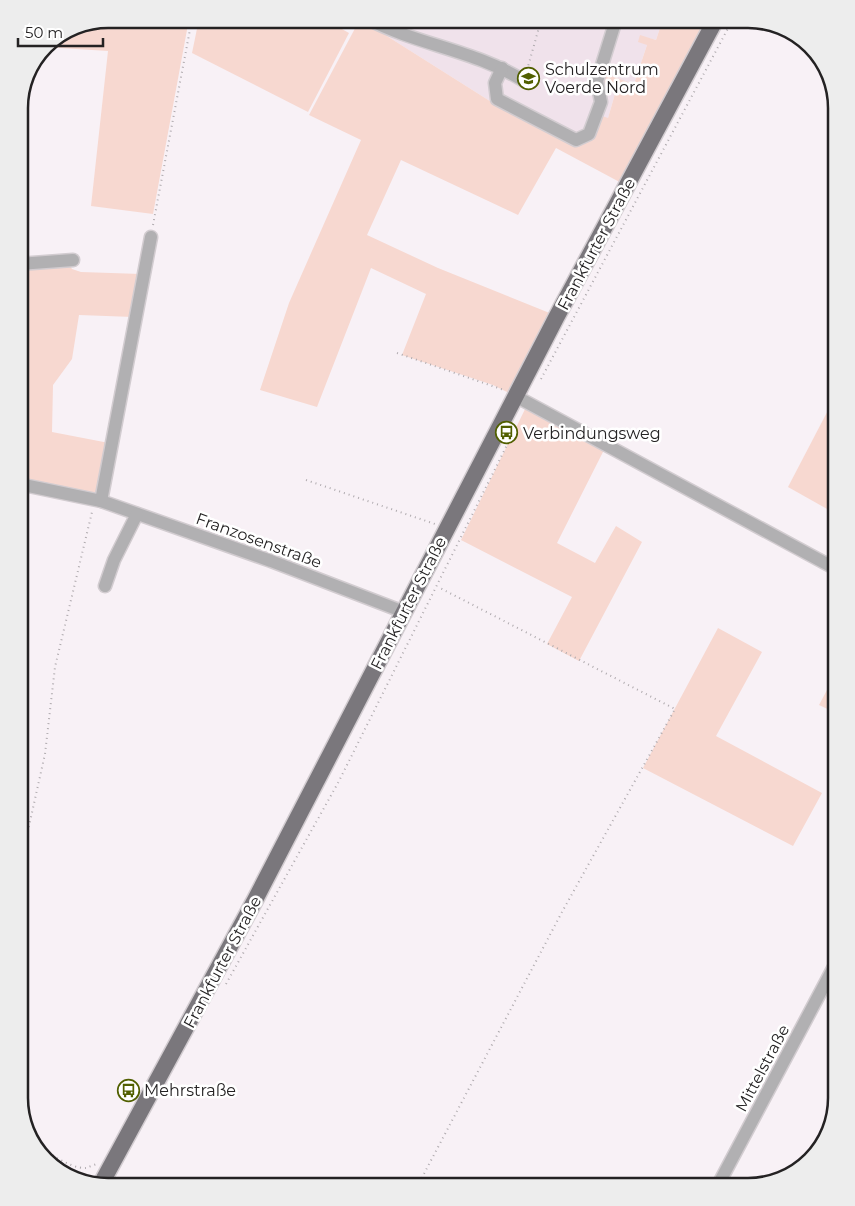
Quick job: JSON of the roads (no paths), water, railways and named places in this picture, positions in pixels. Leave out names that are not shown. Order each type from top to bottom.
[{"type":"main road","name":"Frankfurter Straße","points":[[112,1178],[115,1176],[447,528],[522,400],[557,316],[711,28]]},
{"type":"street","points":[[386,28],[502,68],[524,82]]},
{"type":"street","points":[[502,68],[495,83],[497,99],[576,140],[590,134],[601,102],[597,81],[613,28]]},
{"type":"street","points":[[99,500],[151,236]]},
{"type":"street","points":[[28,263],[74,260]]},
{"type":"street","points":[[522,400],[828,565]]},
{"type":"street","name":"Franzosenstraße","points":[[28,486],[99,500],[271,561],[404,612]]},
{"type":"street","points":[[105,586],[114,560],[137,514]]},
{"type":"street","name":"Mittelstraße","points":[[722,1178],[828,978]]},
{"type":"place","name":"Schulzentrum Voerde Nord","points":[[529,78]]},
{"type":"place","name":"Verbindungsweg","points":[[507,433]]},
{"type":"place","name":"Mehrstraße","points":[[128,1090]]}]
